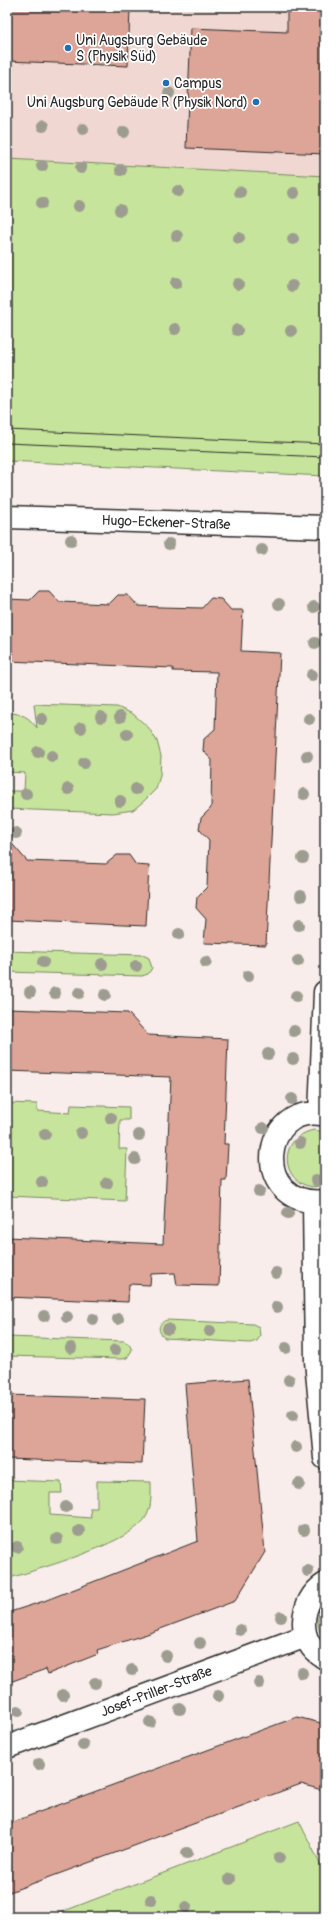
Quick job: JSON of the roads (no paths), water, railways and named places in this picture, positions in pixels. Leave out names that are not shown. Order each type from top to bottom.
[{"type":"street","name":"Hugo-Eckener-Straße","points":[[7,517],[325,527]]},
{"type":"street","points":[[325,992],[322,1114],[309,1114],[288,1122],[280,1130],[272,1151],[273,1171],[282,1187],[296,1198],[320,1202],[316,1361],[325,1458]]},
{"type":"street","points":[[325,1584],[318,1588],[310,1598],[305,1610],[303,1623],[306,1636],[312,1647],[325,1658]]},
{"type":"street","name":"Josef-Priller-Straße","points":[[7,1746],[306,1636]]},
{"type":"tram line","points":[[7,430],[325,444]]},
{"type":"tram line","points":[[7,443],[325,457]]},
{"type":"place","name":"Uni Augsburg Gebäude S (Physik Süd)","points":[[68,48]]},
{"type":"place","name":"Campus","points":[[166,83]]},
{"type":"place","name":"Uni Augsburg Gebäude R (Physik Nord)","points":[[256,102]]}]
